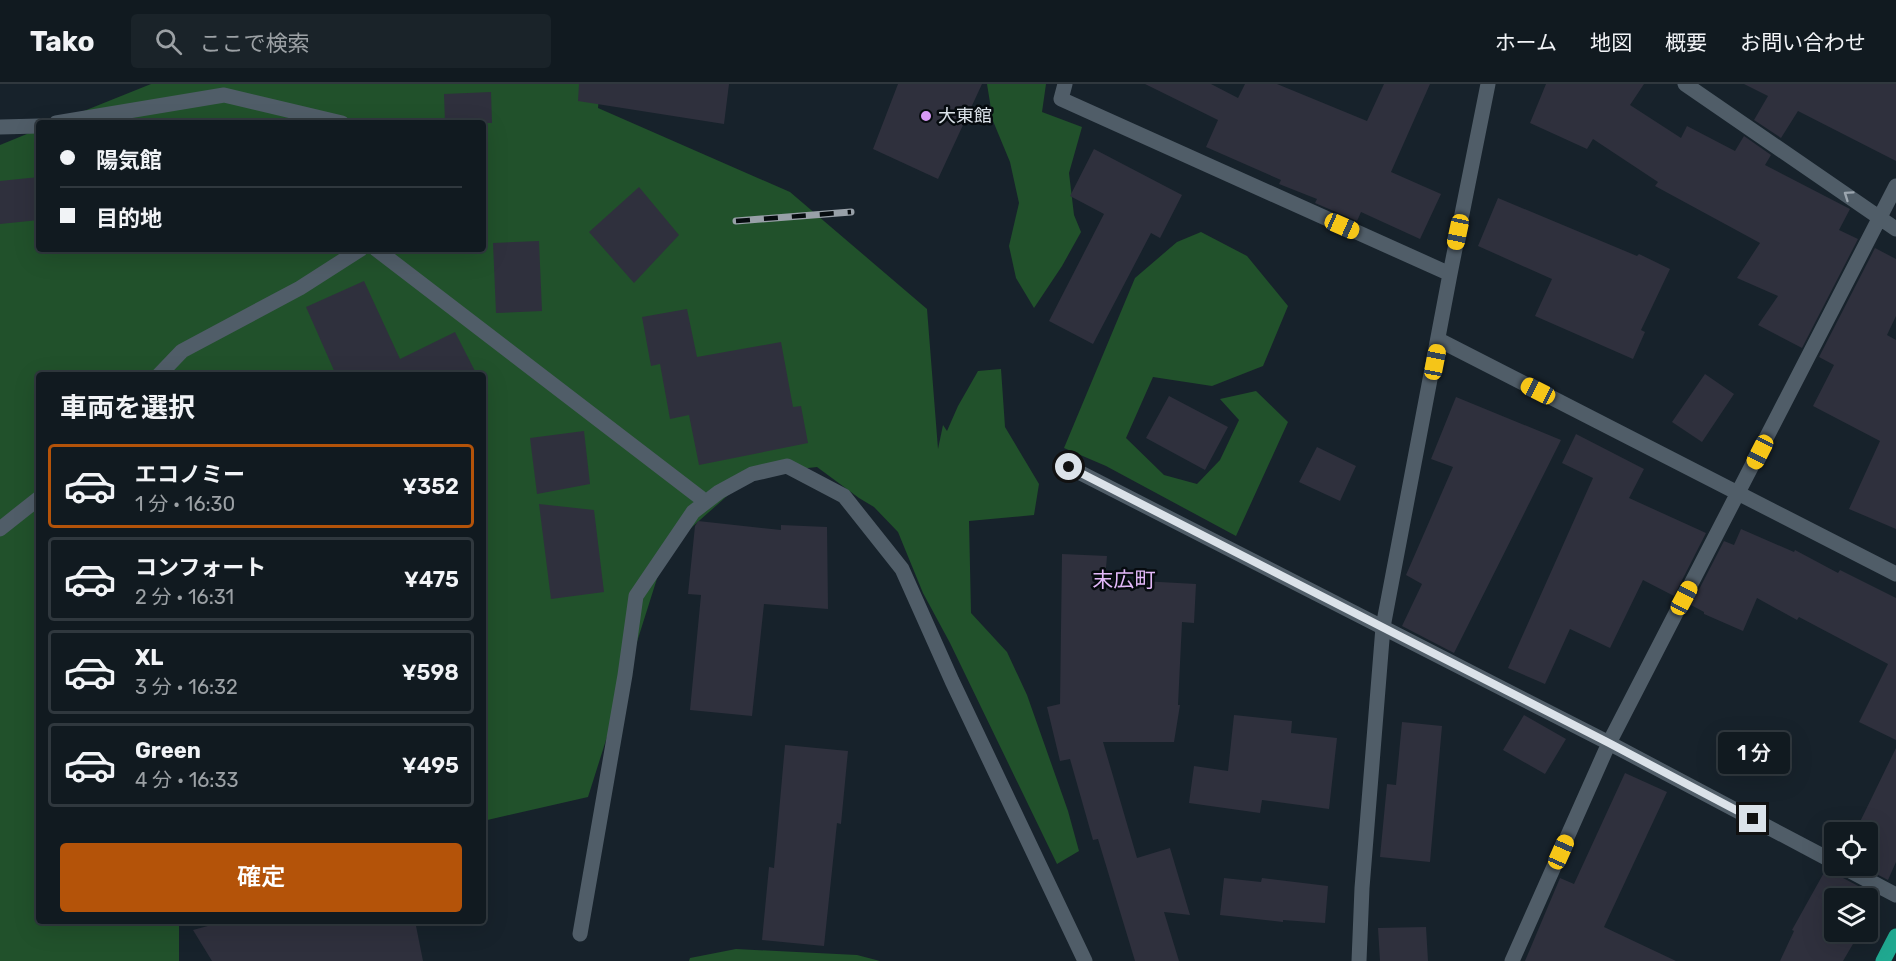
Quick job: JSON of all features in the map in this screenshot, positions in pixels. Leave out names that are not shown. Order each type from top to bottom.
[{"type":"main road","points":[[1884,961],[1896,936]]},
{"type":"street","points":[[1065,84],[1060,99],[1450,274]]},
{"type":"street","points":[[1359,961],[1362,888],[1383,627],[1488,84]]},
{"type":"street","points":[[1685,84],[1896,229]]},
{"type":"street","points":[[74,120],[224,95],[329,120]]},
{"type":"street","points":[[0,127],[36,126]]},
{"type":"street","points":[[1512,961],[1609,743],[1896,186]]},
{"type":"street","points":[[162,372],[182,351],[300,288],[356,252]]},
{"type":"street","points":[[380,252],[706,502]]},
{"type":"street","points":[[1439,340],[1896,574]]},
{"type":"street","points":[[580,934],[625,675],[636,596],[693,512],[719,492],[752,474],[787,466],[844,496],[902,569],[952,681],[1085,961]]},
{"type":"street","points":[[1069,467],[1609,743],[1824,857]]},
{"type":"street","points":[[0,528],[36,500]]},
{"type":"street","points":[[1860,876],[1896,895]]},
{"type":"green space","points":[[151,84],[600,84],[598,108],[790,192],[927,309],[938,449],[943,425],[947,431],[978,371],[1001,369],[1005,427],[1039,484],[1034,515],[969,521],[971,613],[1007,652],[1027,695],[1068,811],[1079,851],[1057,864],[950,643],[923,593],[898,532],[874,507],[817,467],[752,474],[666,550],[588,797],[486,820],[486,372],[36,372],[36,924],[179,924],[179,961],[0,961],[0,145],[36,130],[36,252],[486,252],[486,120],[61,120]]},
{"type":"green space","points":[[987,84],[1046,84],[1042,112],[1082,127],[1069,173],[1074,215],[1081,232],[1034,308],[1016,278],[1009,246],[1019,203],[1010,162],[993,121]]},
{"type":"green space","points":[[1201,232],[1247,256],[1288,306],[1263,366],[1212,386],[1153,377],[1126,438],[1164,475],[1197,484],[1220,460],[1239,420],[1220,399],[1256,391],[1288,422],[1236,536],[1106,466],[1064,448],[1135,278],[1177,242]]},
{"type":"green space","points":[[736,949],[857,955],[880,961],[689,961],[690,958]]},
{"type":"building","points":[[579,84],[729,84],[724,124],[578,101]]},
{"type":"building","name":"大東館","points":[[898,84],[982,84],[938,179],[873,149]]},
{"type":"building","points":[[1145,84],[1211,84],[1238,98],[1245,84],[1277,84],[1367,121],[1384,84],[1430,84],[1391,172],[1441,194],[1420,239],[1361,212],[1357,221],[1315,203],[1317,199],[1279,184],[1281,180],[1206,147],[1218,120]]},
{"type":"building","points":[[1546,84],[1644,84],[1630,105],[1681,138],[1687,126],[1735,151],[1744,136],[1771,155],[1765,165],[1850,209],[1839,230],[1858,239],[1802,348],[1758,325],[1778,296],[1737,278],[1760,243],[1655,186],[1658,182],[1593,139],[1587,149],[1530,123]]},
{"type":"building","points":[[1744,84],[1896,84],[1896,161],[1798,111],[1781,138],[1754,120],[1768,96]]},
{"type":"building","points":[[491,92],[492,123],[486,123],[486,120],[445,120],[444,94]]},
{"type":"building","points":[[1094,149],[1182,195],[1160,238],[1151,233],[1093,344],[1049,321],[1104,214],[1070,196]]},
{"type":"building","points":[[36,177],[36,220],[0,224],[0,181]]},
{"type":"building","points":[[639,187],[679,235],[634,283],[589,232]]},
{"type":"building","points":[[1498,198],[1637,256],[1639,254],[1670,269],[1641,330],[1645,332],[1633,359],[1535,316],[1552,279],[1478,246]]},
{"type":"building","points":[[539,241],[542,311],[496,313],[493,243]]},
{"type":"building","points":[[1875,248],[1896,259],[1896,316],[1887,335],[1896,340],[1896,529],[1849,509],[1880,441],[1813,406],[1834,365],[1819,357]]},
{"type":"building","points":[[364,281],[400,359],[455,332],[475,372],[335,372],[306,307]]},
{"type":"building","points":[[687,309],[697,357],[781,342],[793,407],[801,406],[808,443],[699,465],[689,415],[670,419],[660,364],[651,366],[642,317]]},
{"type":"building","points":[[1705,374],[1734,394],[1702,442],[1672,422]]},
{"type":"building","points":[[1169,396],[1228,427],[1205,470],[1146,438]]},
{"type":"building","points":[[1456,397],[1561,440],[1454,653],[1402,626],[1422,584],[1406,575],[1453,467],[1431,459]]},
{"type":"building","points":[[584,431],[590,484],[537,494],[530,438]]},
{"type":"building","points":[[1576,434],[1644,469],[1629,498],[1706,533],[1674,596],[1643,580],[1610,648],[1570,629],[1545,684],[1508,668],[1593,478],[1562,463]]},
{"type":"building","points":[[1317,447],[1356,466],[1340,501],[1299,482]]},
{"type":"building","points":[[539,504],[594,510],[604,592],[551,599]]},
{"type":"building","points":[[698,521],[781,530],[781,525],[827,527],[828,609],[764,604],[752,716],[690,710],[701,595],[688,594],[695,526]]},
{"type":"building","points":[[1741,529],[1794,552],[1795,550],[1838,573],[1840,570],[1896,598],[1896,740],[1859,722],[1888,664],[1799,617],[1797,620],[1757,598],[1743,631],[1704,614],[1691,605],[1724,541],[1734,545]]},
{"type":"building","points":[[1062,554],[1107,556],[1105,579],[1196,584],[1194,623],[1182,622],[1178,705],[1180,705],[1174,742],[1103,742],[1137,858],[1170,848],[1190,915],[1164,912],[1179,961],[1135,961],[1098,839],[1093,840],[1070,759],[1060,761],[1047,707],[1060,704]]},
{"type":"building","points":[[1234,715],[1292,721],[1291,733],[1337,738],[1329,809],[1262,800],[1260,813],[1189,803],[1194,766],[1228,771]]},
{"type":"building","points":[[1524,715],[1566,739],[1545,774],[1503,750]]},
{"type":"building","points":[[1402,722],[1442,726],[1430,862],[1380,857],[1387,784],[1396,785]]},
{"type":"building","points":[[785,745],[848,751],[841,824],[837,823],[824,946],[762,940],[769,867],[774,868]]},
{"type":"building","points":[[1896,748],[1896,862],[1888,880],[1878,875],[1878,822],[1860,822]]},
{"type":"building","points":[[1625,773],[1667,792],[1604,927],[1676,961],[1525,961],[1560,878],[1574,884]]},
{"type":"building","points":[[1824,873],[1824,876],[1839,876],[1862,888],[1824,888],[1824,942],[1854,942],[1843,961],[1780,961],[1794,931],[1792,930]]},
{"type":"building","points":[[1224,878],[1261,882],[1262,878],[1328,886],[1325,923],[1283,920],[1283,922],[1220,915]]},
{"type":"building","points":[[215,924],[416,924],[423,961],[212,961],[193,930]]},
{"type":"building","points":[[1426,927],[1428,961],[1380,961],[1378,928]]},
{"type":"railway","points":[[736,221],[851,212]]},
{"type":"place","name":"大東館","points":[[926,116]]},
{"type":"district","name":"末広町","points":[[1124,579]]},
{"type":"route","points":[[1069,467],[1753,819]]}]
